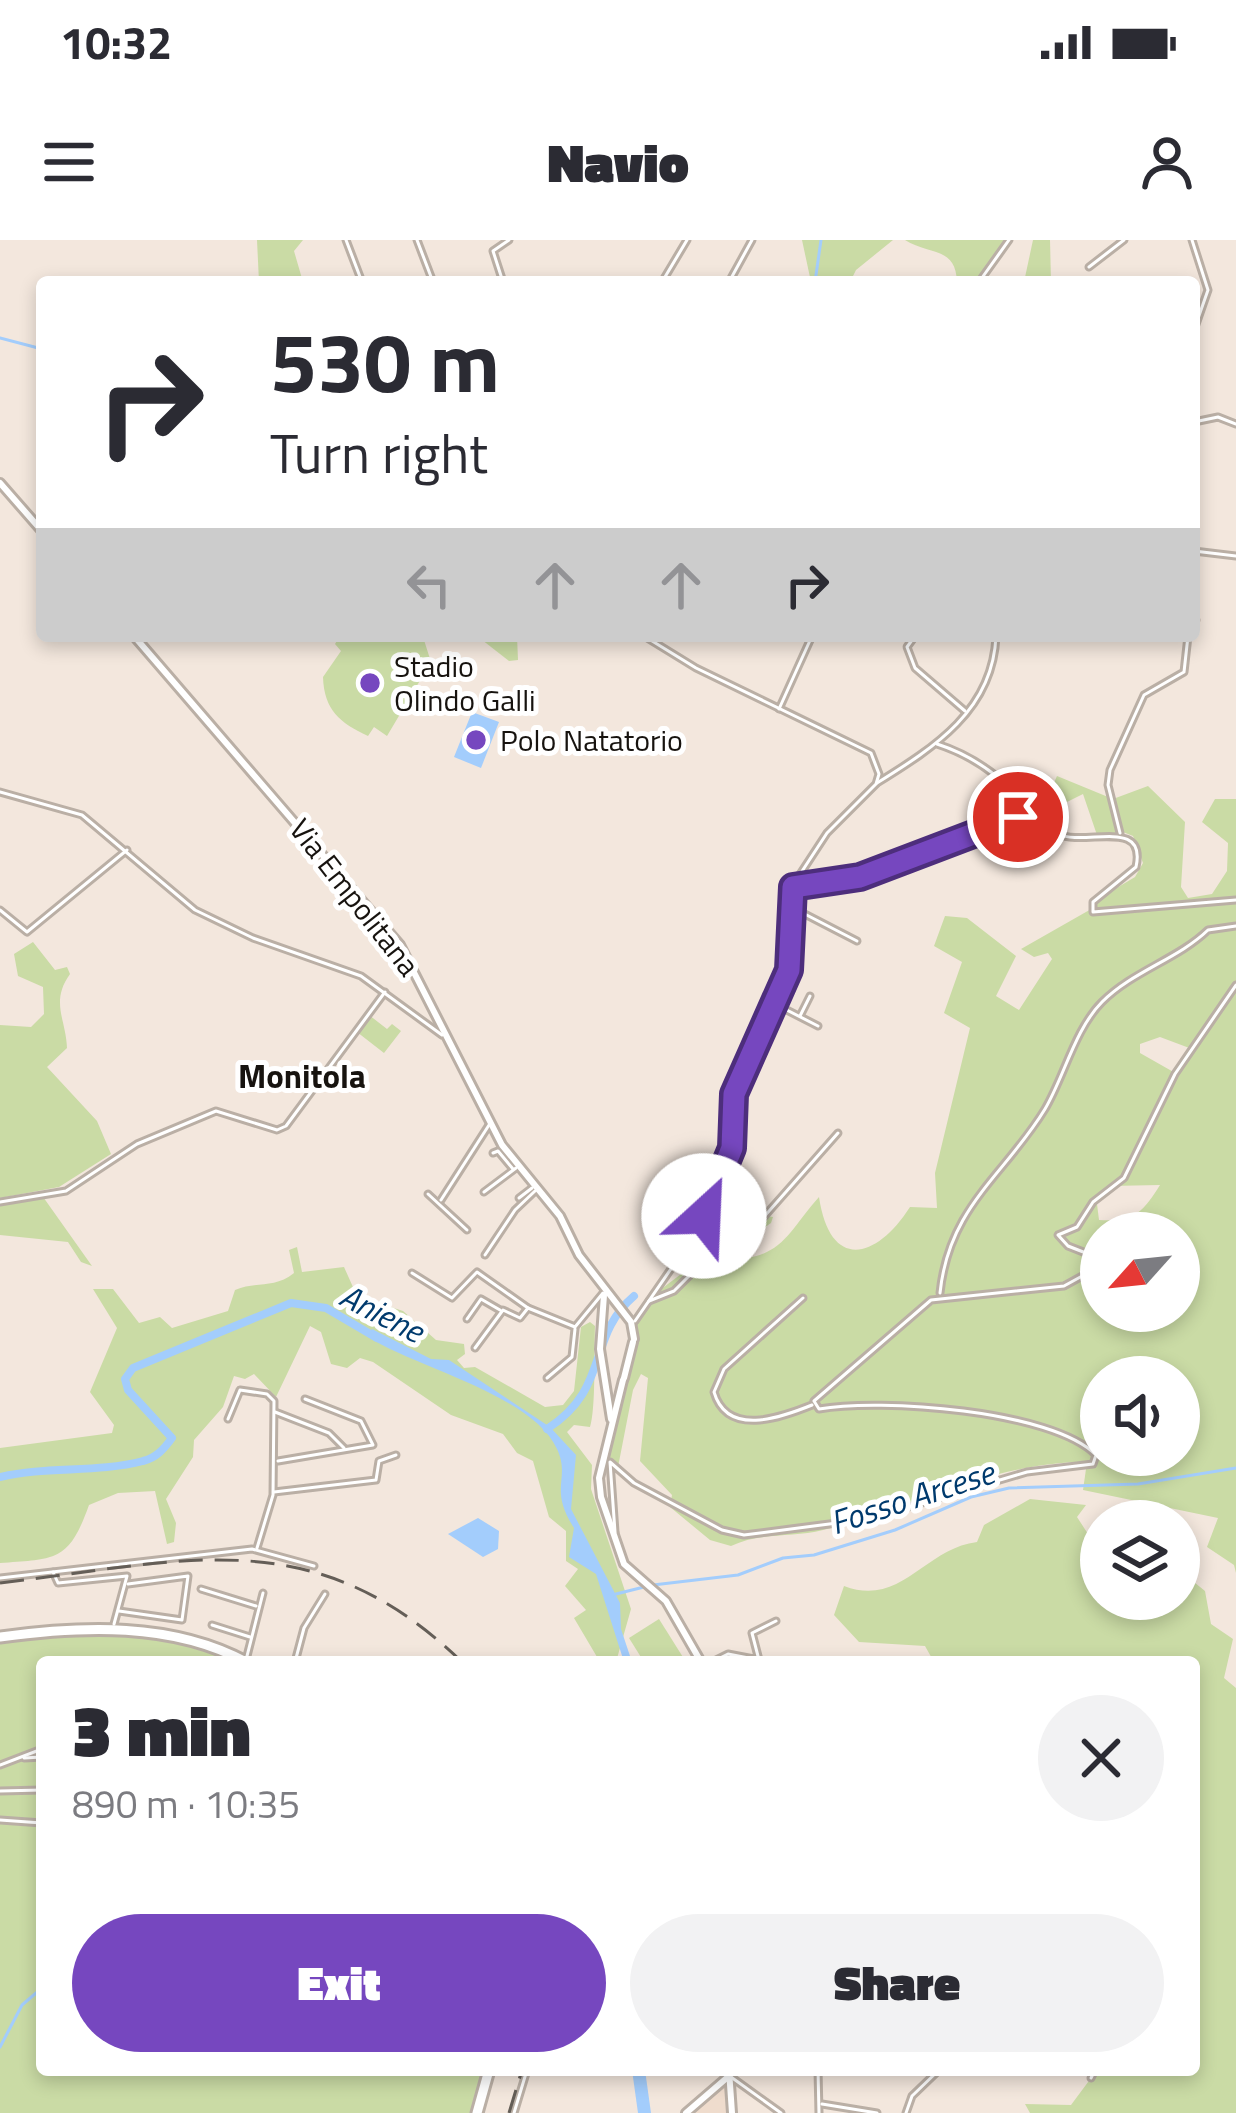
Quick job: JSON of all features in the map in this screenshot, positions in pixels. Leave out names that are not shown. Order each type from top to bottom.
[{"type":"main road","points":[[0,483],[36,524]]},
{"type":"main road","name":"Via Empolitana","points":[[139,642],[394,937],[515,1168],[559,1214],[604,1292],[631,1323]]},
{"type":"main road","points":[[604,1292],[600,1349],[611,1426]]},
{"type":"main road","points":[[602,1310],[613,1304]]},
{"type":"main road","points":[[631,1323],[633,1341],[598,1486],[624,1564],[670,1605],[698,1656]]},
{"type":"main road","points":[[608,1391],[620,1393]]},
{"type":"main road","points":[[0,1636],[185,1635],[236,1656]]},
{"type":"main road","points":[[477,2113],[487,2076]]},
{"type":"main road","points":[[686,2113],[726,2076]]},
{"type":"main road","points":[[729,2076],[732,2113]]},
{"type":"street","points":[[346,240],[360,276]]},
{"type":"street","points":[[417,240],[432,276]]},
{"type":"street","points":[[491,240],[501,276]]},
{"type":"street","points":[[493,250],[509,240]]},
{"type":"street","points":[[666,276],[687,240]]},
{"type":"street","points":[[732,276],[752,240]]},
{"type":"street","points":[[983,276],[1009,240]]},
{"type":"street","points":[[1089,267],[1124,240]]},
{"type":"street","points":[[1192,240],[1208,288],[1200,312]]},
{"type":"street","points":[[1200,421],[1220,417],[1236,424]]},
{"type":"street","points":[[1200,552],[1236,556]]},
{"type":"street","points":[[655,642],[871,753],[878,765],[876,784]]},
{"type":"street","points":[[779,709],[809,642]]},
{"type":"street","points":[[911,642],[909,660],[966,712]]},
{"type":"street","points":[[631,1323],[724,1177],[734,1138],[733,1095],[776,1005],[791,960],[793,887],[827,833],[876,784],[937,744],[966,712],[994,672],[996,642]]},
{"type":"street","points":[[1187,642],[1184,672],[1142,697],[1109,772],[1120,834],[1135,846],[1137,866],[1091,903],[1093,912],[1236,900]]},
{"type":"street","points":[[937,744],[1001,779],[1052,832]]},
{"type":"street","points":[[0,792],[75,811],[197,912],[274,947],[353,972],[386,991],[448,1040]]},
{"type":"street","points":[[793,887],[860,877],[1011,818],[1082,840],[1120,834]]},
{"type":"street","points":[[0,910],[27,932],[127,850]]},
{"type":"street","points":[[794,908],[857,941]]},
{"type":"street","points":[[941,1296],[946,1265],[970,1205],[1038,1119],[1096,1008],[1147,967],[1196,945],[1208,930],[1236,926]]},
{"type":"street","points":[[803,1298],[729,1364],[714,1392],[723,1411],[741,1421],[814,1405],[908,1317],[941,1296],[1056,1288],[1087,1273],[1096,1257],[1064,1244],[1058,1235],[1077,1227],[1093,1202],[1125,1176],[1174,1074],[1236,986]]},
{"type":"street","points":[[0,1202],[66,1191],[137,1144],[216,1111],[277,1130],[286,1126],[386,991]]},
{"type":"street","points":[[800,1017],[810,996]]},
{"type":"street","points":[[776,1005],[818,1026]]},
{"type":"street","points":[[440,1200],[490,1124]]},
{"type":"street","points":[[649,1300],[676,1290],[699,1266],[755,1227],[838,1133]]},
{"type":"street","points":[[484,1192],[515,1168],[498,1151],[493,1153]]},
{"type":"street","points":[[519,1198],[535,1189]]},
{"type":"street","points":[[485,1255],[535,1189]]},
{"type":"street","points":[[428,1194],[440,1200],[466,1230]]},
{"type":"street","points":[[412,1273],[452,1298],[477,1272],[527,1308],[575,1327]]},
{"type":"street","points":[[547,1378],[561,1371],[573,1354],[575,1327],[604,1292]]},
{"type":"street","points":[[467,1318],[481,1299],[519,1318],[527,1308]]},
{"type":"street","points":[[476,1348],[502,1311]]},
{"type":"street","points":[[228,1419],[241,1390],[268,1394],[275,1412],[274,1492],[264,1533],[252,1549]]},
{"type":"street","points":[[277,1461],[372,1447],[368,1427],[334,1407],[305,1399]]},
{"type":"street","points":[[614,1534],[610,1462],[620,1476],[716,1527],[748,1535],[881,1516],[1018,1474],[1090,1466],[1096,1460],[1077,1442],[987,1414],[864,1404],[818,1409],[814,1405]]},
{"type":"street","points":[[275,1412],[329,1433],[346,1450]]},
{"type":"street","points":[[274,1492],[375,1480],[378,1461],[396,1455]]},
{"type":"street","points":[[0,1578],[252,1549],[314,1566]]},
{"type":"street","points":[[52,1570],[58,1583],[122,1575],[128,1584]]},
{"type":"street","points":[[119,1611],[182,1621],[191,1583],[187,1576],[128,1584]]},
{"type":"street","points":[[113,1632],[128,1584]]},
{"type":"street","points":[[201,1589],[256,1606]]},
{"type":"street","points":[[247,1656],[262,1593]]},
{"type":"street","points":[[297,1656],[304,1628],[325,1594]]},
{"type":"street","points":[[758,1656],[752,1633],[776,1621]]},
{"type":"street","points":[[212,1625],[251,1637]]},
{"type":"street","points":[[236,1650],[242,1656]]},
{"type":"street","points":[[0,1765],[36,1751]]},
{"type":"street","points":[[17,1757],[36,1757]]},
{"type":"street","points":[[0,1791],[36,1790]]},
{"type":"street","points":[[0,1820],[36,1822]]},
{"type":"street","points":[[514,2113],[525,2076]]},
{"type":"street","points":[[733,2076],[781,2113]]},
{"type":"street","points":[[819,2076],[819,2113]]},
{"type":"street","points":[[906,2113],[912,2096],[933,2076]]},
{"type":"street","points":[[822,2104],[878,2113]]},
{"type":"shaded area","points":[[721,2083],[728,2084],[730,2113],[691,2113]]},
{"type":"green space","points":[[257,240],[303,240],[294,251],[301,276],[259,276]]},
{"type":"green space","points":[[802,240],[893,240],[853,276],[810,276]]},
{"type":"green space","points":[[905,240],[1006,240],[979,276],[956,276],[946,257]]},
{"type":"green space","points":[[1033,240],[1050,240],[1051,276],[1025,276]]},
{"type":"green space","name":"Stadio Olindo Galli","points":[[425,642],[431,662],[387,736],[374,727],[368,736],[358,731],[330,707],[323,677],[341,651],[335,644]]},
{"type":"green space","points":[[485,642],[517,642],[518,660],[509,661]]},
{"type":"green space","points":[[1057,776],[1113,799],[1148,786],[1185,822],[1181,887],[1188,898],[1212,894],[1227,871],[1228,843],[1202,822],[1215,799],[1236,799],[1236,1573],[1234,1565],[1207,1547],[1218,1518],[1200,1514],[1200,1500],[1131,1500],[1083,1490],[1085,1476],[1200,1476],[1200,1356],[1080,1356],[1080,1462],[1020,1469],[823,1530],[731,1546],[710,1540],[670,1507],[672,1495],[640,1461],[648,1378],[641,1374],[633,1390],[618,1467],[607,1456],[637,1324],[660,1290],[759,1215],[773,1217],[771,1223],[729,1252],[726,1260],[772,1249],[819,1197],[833,1237],[856,1250],[883,1238],[910,1207],[937,1208],[935,1173],[970,1028],[944,1013],[962,962],[934,946],[945,916],[967,918],[1016,956],[996,996],[1019,1010],[1052,959],[1048,953],[1034,957],[1021,949],[1093,908],[1095,901],[1135,877],[1143,863],[1133,836],[1123,832],[1098,838],[1083,794],[1057,807],[1048,796]],"holes":[[[1160,1037],[1192,1049],[1177,1074],[1140,1053],[1140,1044]]]},
{"type":"green space","points":[[33,942],[55,970],[67,967],[70,974],[60,1002],[67,1048],[47,1067],[97,1121],[111,1154],[59,1187],[0,1198],[0,1025],[31,1027],[44,1014],[43,987],[18,976],[14,954]]},
{"type":"green space","points":[[369,1015],[387,1029],[392,1024],[401,1031],[384,1053],[357,1032]]},
{"type":"green space","points":[[41,1194],[92,1266],[81,1262],[68,1242],[0,1235],[0,1204]]},
{"type":"green space","points":[[297,1247],[302,1272],[344,1267],[357,1296],[403,1311],[436,1340],[464,1344],[465,1354],[457,1360],[464,1368],[475,1367],[545,1407],[563,1405],[574,1391],[581,1327],[590,1322],[595,1326],[590,1427],[574,1425],[567,1432],[592,1465],[591,1489],[631,1609],[618,1656],[596,1656],[574,1618],[586,1610],[565,1586],[578,1569],[566,1561],[566,1531],[549,1517],[533,1461],[517,1453],[503,1434],[451,1415],[373,1362],[360,1358],[347,1368],[331,1364],[321,1332],[310,1326],[276,1397],[254,1374],[245,1379],[234,1376],[223,1407],[194,1440],[193,1457],[166,1499],[176,1523],[174,1542],[167,1544],[155,1491],[118,1493],[89,1505],[75,1537],[58,1554],[0,1563],[0,1448],[112,1433],[114,1425],[90,1392],[117,1328],[93,1289],[113,1289],[139,1323],[160,1317],[172,1328],[228,1311],[235,1290],[287,1278],[294,1273],[289,1250]]},
{"type":"green space","points":[[1030,1499],[1080,1504],[1080,1620],[1200,1620],[1200,1587],[1205,1591],[1211,1624],[1233,1639],[1224,1678],[1236,1688],[1236,2113],[1030,2113],[1025,2104],[1071,2105],[1093,2076],[1200,2076],[1200,1656],[931,1656],[925,1646],[859,1642],[834,1615],[844,1586],[882,1589],[942,1554],[977,1542],[984,1525]]},
{"type":"green space","points":[[659,1619],[682,1656],[640,1656],[629,1638]]},
{"type":"green space","points":[[78,1635],[186,1639],[224,1656],[36,1656],[36,2076],[482,2076],[474,2113],[0,2113],[0,1640]]},
{"type":"water","name":"Polo Natatorio","points":[[472,712],[499,722],[481,768],[454,757]]},
{"type":"water","name":"Aniene","points":[[372,1329],[431,1359],[449,1360],[550,1427],[576,1455],[571,1509],[620,1603],[621,1629],[630,1656],[622,1656],[596,1574],[569,1557],[574,1528],[562,1503],[561,1459],[544,1430],[500,1398],[368,1337]]},
{"type":"water","points":[[478,1518],[499,1531],[498,1549],[483,1557],[448,1534]]},
{"type":"water","points":[[633,2076],[646,2076],[651,2113],[638,2113]]},
{"type":"waterway","points":[[816,276],[821,240]]},
{"type":"waterway","points":[[0,338],[36,347]]},
{"type":"waterway","points":[[547,1429],[581,1397],[609,1328],[634,1296]]},
{"type":"waterway","name":"Aniene","points":[[0,1477],[152,1458],[172,1438],[128,1390],[125,1379],[133,1368],[291,1303],[326,1308],[377,1338]]},
{"type":"waterway","name":"Fosso Arcese","points":[[653,1585],[738,1575],[783,1558],[814,1555],[895,1530],[971,1497],[1009,1488],[1138,1484],[1236,1468]]},
{"type":"waterway","name":"Fosso Arcese","points":[[612,1595],[644,1587]]},
{"type":"waterway","points":[[0,2047],[22,2005],[36,1993]]},
{"type":"railway","points":[[0,1583],[187,1561],[298,1568],[353,1586],[407,1616],[455,1656]]},
{"type":"railway","points":[[509,2113],[520,2076]]},
{"type":"place","name":"Stadio Olindo Galli","points":[[370,683]]},
{"type":"place","name":"Polo Natatorio","points":[[476,740]]},
{"type":"district","name":"Monitola","points":[[302,1076]]},
{"type":"route","points":[[704,1216],[724,1177],[732,1148],[731,1102],[789,970],[793,887],[860,877],[1018,817]]}]
